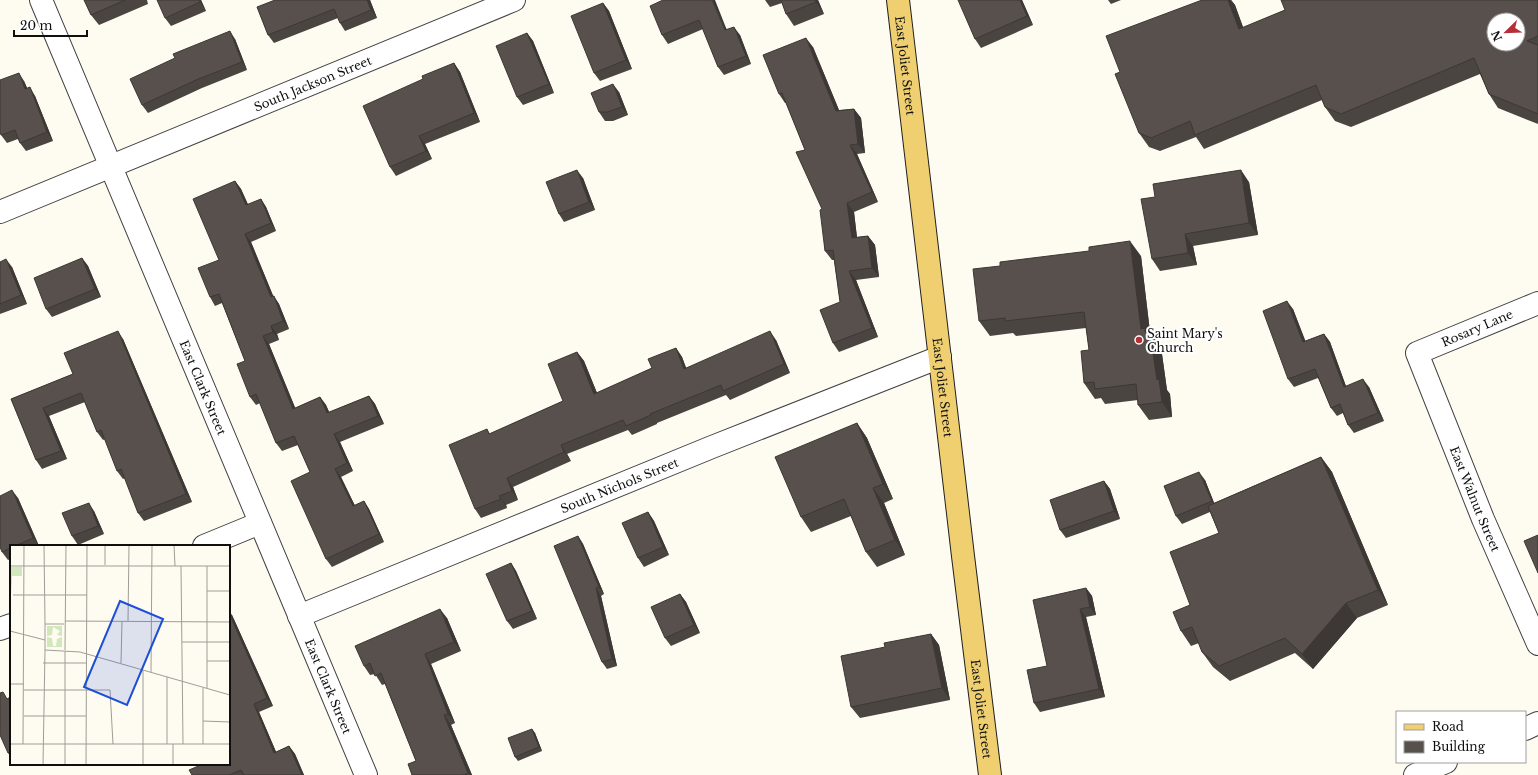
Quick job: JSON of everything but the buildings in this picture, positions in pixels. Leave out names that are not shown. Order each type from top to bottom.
[{"type":"main road","name":"East Joliet Street","points":[[898,0],[990,775]]},
{"type":"street","name":"East Clark Street","points":[[41,0],[366,775]]},
{"type":"street","name":"South Jackson Street","points":[[0,212],[514,0]]},
{"type":"street","name":"Rosary Lane","points":[[1417,353],[1538,303]]},
{"type":"street","name":"East Walnut Street","points":[[1417,353],[1483,519],[1538,644]]},
{"type":"street","name":"South Nichols Street","points":[[299,616],[712,447],[940,357]]},
{"type":"street","points":[[206,545],[260,523]]},
{"type":"street","points":[[0,629],[10,625]]},
{"type":"street","points":[[1526,729],[1538,723]]},
{"type":"street","points":[[1415,775],[1444,763]]},
{"type":"place","name":"Saint Mary's Church","points":[[1139,340]]}]
